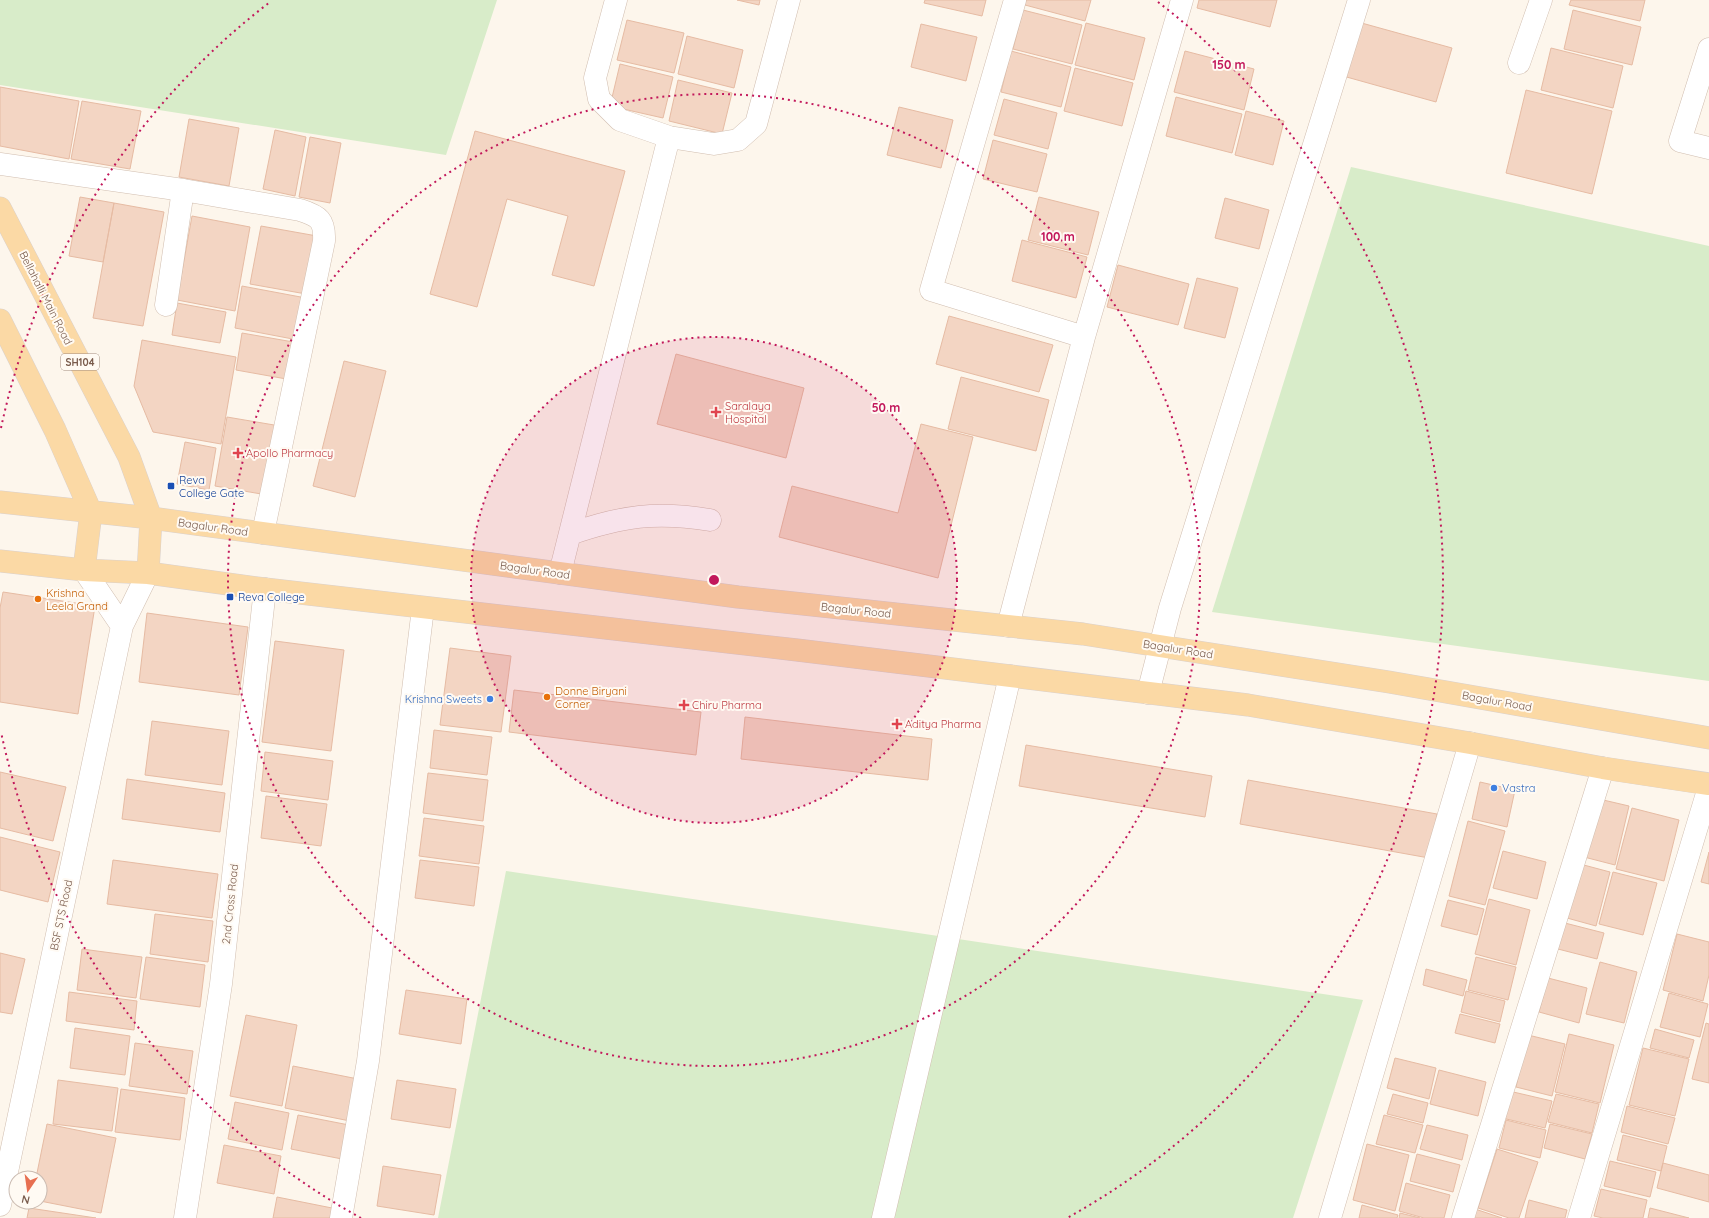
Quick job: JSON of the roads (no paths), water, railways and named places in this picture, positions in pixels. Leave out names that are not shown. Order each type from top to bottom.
[{"type":"main road","name":"Bellahalli Main Road","points":[[0,208],[129,457],[152,518]]},
{"type":"main road","points":[[0,320],[54,430],[91,512],[84,570]]},
{"type":"main road","name":"Bagalur Road","points":[[0,502],[152,518],[738,597],[1083,634],[1381,681],[1709,738]]},
{"type":"main road","name":"SH104","points":[[148,573],[152,518]]},
{"type":"main road","points":[[0,561],[84,570],[148,573],[423,608],[797,650],[1248,705],[1709,786]]},
{"type":"street","points":[[616,0],[594,78],[599,99],[620,120],[669,137],[714,144],[738,140],[756,124],[789,0]]},
{"type":"street","points":[[1015,0],[932,290],[1084,337]]},
{"type":"street","points":[[1008,626],[1084,337],[1182,0]]},
{"type":"street","points":[[1148,693],[1170,608],[1359,0]]},
{"type":"street","points":[[1519,62],[1541,0]]},
{"type":"street","points":[[1709,49],[1680,141],[1709,148]]},
{"type":"street","points":[[560,573],[669,137]]},
{"type":"street","points":[[0,164],[183,190],[300,210],[314,214],[322,222],[324,231],[263,533]]},
{"type":"street","points":[[166,305],[183,190]]},
{"type":"street","points":[[570,534],[604,522],[652,515],[688,516],[710,520]]},
{"type":"street","points":[[84,570],[122,626]]},
{"type":"street","name":"BSF STS Road","points":[[0,1205],[122,626],[148,573]]},
{"type":"street","name":"2nd Cross Road","points":[[185,1218],[221,984],[265,589]]},
{"type":"street","points":[[341,1218],[368,1061],[423,608]]},
{"type":"street","points":[[883,1218],[1010,676]]},
{"type":"street","points":[[1330,1218],[1470,743]]},
{"type":"street","points":[[1463,1218],[1603,768]]},
{"type":"street","points":[[1579,1218],[1709,786]]},
{"type":"place","name":"Saralaya Hospital","points":[[716,412]]},
{"type":"place","name":"Apollo Pharmacy","points":[[238,453]]},
{"type":"place","name":"Reva College Gate","points":[[171,486]]},
{"type":"place","name":"Reva College","points":[[230,597]]},
{"type":"place","name":"Krishna Leela Grand","points":[[38,599]]},
{"type":"place","name":"Donne Biryani Corner","points":[[547,697]]},
{"type":"place","name":"Krishna Sweets","points":[[490,699]]},
{"type":"place","name":"Chiru Pharma","points":[[684,705]]},
{"type":"place","name":"Aditya Pharma","points":[[897,724]]},
{"type":"place","name":"Vastra","points":[[1494,788]]}]
